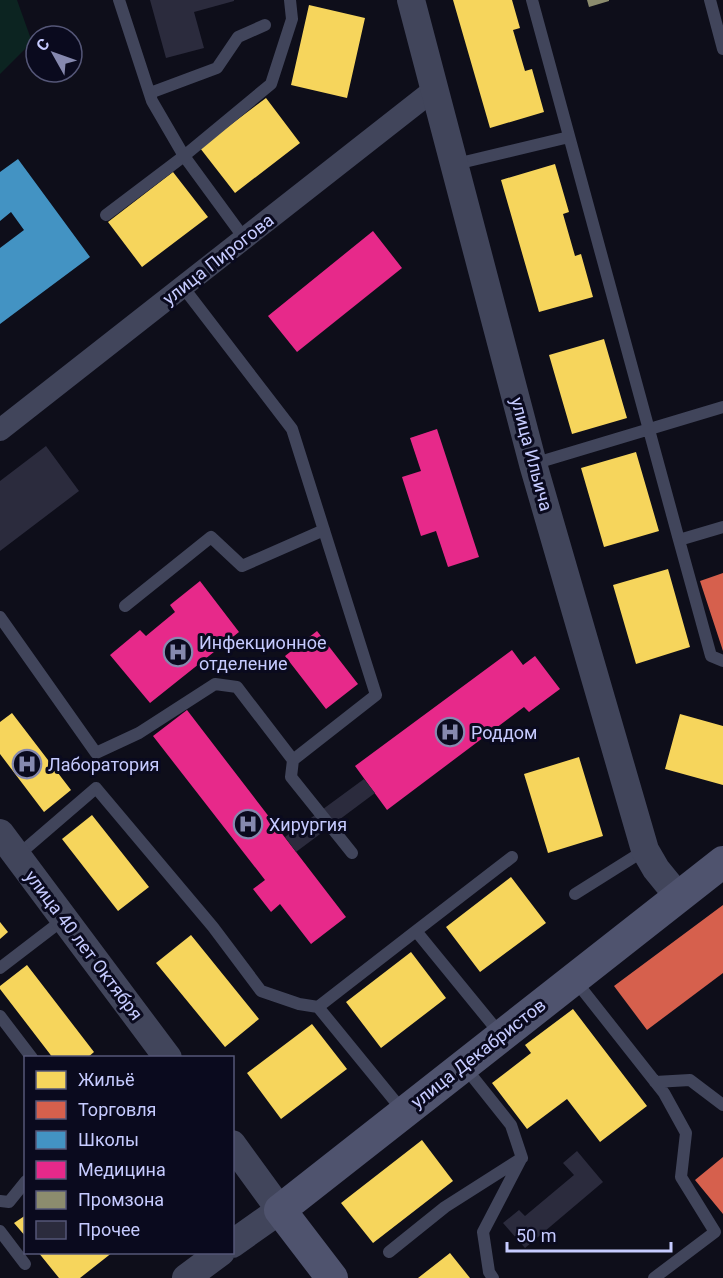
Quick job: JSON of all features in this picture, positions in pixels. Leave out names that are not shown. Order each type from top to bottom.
[{"type":"main road","name":"улица Декабристов","points":[[280,1210],[403,1111],[723,862]]},
{"type":"main road","points":[[280,1210],[332,1278]]},
{"type":"street","name":"улица Ильича","points":[[411,0],[456,164],[533,464],[645,849],[656,869],[678,896]]},
{"type":"street","name":"улица Пирогова","points":[[0,430],[436,88]]},
{"type":"street","name":"улица 40 лет Октября","points":[[0,833],[167,1056]]},
{"type":"street","points":[[234,1146],[280,1210]]},
{"type":"street","name":"улица Декабристов","points":[[234,1243],[280,1210]]},
{"type":"street","points":[[186,1278],[218,1254]]},
{"type":"lane","points":[[119,0],[150,93],[184,156],[244,238]]},
{"type":"lane","points":[[106,215],[184,156],[271,84],[292,19],[290,0]]},
{"type":"lane","points":[[532,0],[711,656],[723,661]]},
{"type":"lane","points":[[710,0],[723,49]]},
{"type":"lane","points":[[150,93],[217,68],[238,37],[265,25]]},
{"type":"lane","points":[[456,164],[569,137]]},
{"type":"lane","points":[[183,287],[292,429],[376,695],[293,759]]},
{"type":"lane","points":[[533,464],[723,407]]},
{"type":"lane","points":[[679,540],[723,527]]},
{"type":"lane","points":[[125,606],[211,537],[242,566],[324,530]]},
{"type":"lane","points":[[0,617],[96,753],[139,733],[215,684],[237,687],[293,759],[291,777],[352,853]]},
{"type":"lane","points":[[17,856],[96,788],[213,927],[261,991],[299,1004],[318,1007],[403,1111]]},
{"type":"lane","points":[[575,894],[645,849]]},
{"type":"lane","points":[[318,1007],[513,857]]},
{"type":"lane","points":[[0,968],[64,919]]},
{"type":"lane","points":[[416,931],[501,1035]]},
{"type":"lane","points":[[573,978],[664,1093],[686,1133],[681,1177],[715,1232],[654,1278]]},
{"type":"lane","points":[[0,1016],[31,1056]]},
{"type":"lane","points":[[463,1065],[511,1125],[522,1158],[483,1232],[489,1272],[493,1278]]},
{"type":"lane","points":[[655,1082],[690,1080],[723,1105]]},
{"type":"lane","points":[[389,1252],[445,1207],[522,1158]]},
{"type":"lane","points":[[0,1201],[9,1202],[24,1183]]},
{"type":"lane","points":[[0,1231],[25,1264]]},
{"type":"green space","points":[[0,0],[17,0],[26,24],[24,50],[0,74]]},
{"type":"building: Жильё","points":[[453,0],[512,0],[520,28],[513,30],[525,71],[532,69],[544,112],[490,128]]},
{"type":"building: Жильё","points":[[309,5],[365,18],[347,98],[291,85]]},
{"type":"building: Жильё","points":[[266,98],[300,143],[235,193],[200,148]]},
{"type":"building: Жильё","points":[[555,164],[569,212],[563,214],[575,256],[581,254],[593,297],[539,312],[501,180]]},
{"type":"building: Жильё","points":[[173,172],[208,217],[142,267],[108,222]]},
{"type":"building: Жильё","points":[[604,339],[627,418],[572,434],[549,355]]},
{"type":"building: Жильё","points":[[636,452],[659,531],[604,547],[581,468]]},
{"type":"building: Жильё","points":[[668,569],[690,647],[636,664],[613,585]]},
{"type":"building: Жильё","points":[[12,713],[71,790],[44,812],[0,754],[0,722]]},
{"type":"building: Жильё","points":[[680,714],[723,726],[723,785],[665,769]]},
{"type":"building: Жильё","points":[[579,757],[603,836],[548,853],[524,774]]},
{"type":"building: Жильё","points":[[92,815],[149,887],[118,911],[62,839]]},
{"type":"building: Жильё","points":[[511,877],[546,923],[480,972],[446,927]]},
{"type":"building: Жильё","points":[[0,922],[8,932],[0,939]]},
{"type":"building: Жильё","points":[[191,935],[259,1019],[225,1047],[156,963]]},
{"type":"building: Жильё","points":[[411,952],[446,998],[381,1048],[346,1002]]},
{"type":"building: Жильё","points":[[27,965],[94,1052],[89,1056],[51,1056],[0,986]]},
{"type":"building: Жильё","points":[[573,1009],[647,1106],[600,1142],[567,1099],[527,1129],[492,1083],[531,1053],[525,1045]]},
{"type":"building: Жильё","points":[[312,1024],[347,1069],[281,1119],[247,1073]]},
{"type":"building: Жильё","points":[[422,1140],[453,1181],[373,1243],[341,1203]]},
{"type":"building: Жильё","points":[[24,1216],[24,1235],[14,1223]]},
{"type":"building: Жильё","points":[[450,1253],[470,1278],[418,1278]]},
{"type":"building: Жильё","points":[[40,1254],[110,1254],[80,1278],[59,1278]]},
{"type":"building: Торговля","points":[[723,573],[723,651],[700,581]]},
{"type":"building: Торговля","points":[[723,905],[723,973],[647,1030],[614,986]]},
{"type":"building: Торговля","points":[[723,1157],[723,1214],[695,1180]]},
{"type":"building: Школы","points":[[18,159],[90,257],[0,324],[0,248],[24,230],[11,212],[0,221],[0,172]]},
{"type":"building: Медицина","points":[[373,231],[402,268],[297,352],[268,316]]},
{"type":"building: Медицина","points":[[437,429],[479,557],[448,567],[436,531],[421,536],[402,477],[421,471],[410,438]]},
{"type":"building: Медицина","points":[[200,581],[239,632],[150,703],[110,655],[140,630],[146,636],[175,612],[170,605]]},
{"type":"building: Медицина","points":[[317,631],[358,684],[326,709],[285,656]]},
{"type":"building: Медицина","points":[[512,650],[523,665],[535,656],[560,689],[529,712],[524,707],[387,810],[355,766]]},
{"type":"building: Медицина","points":[[187,710],[346,917],[311,944],[280,904],[271,912],[253,889],[265,880],[153,736]]},
{"type":"building: Промзона","points":[[587,0],[609,0],[609,1],[589,7]]},
{"type":"building: Прочее","points":[[150,0],[234,1],[194,12],[204,48],[166,58]]},
{"type":"building: Прочее","points":[[46,446],[79,491],[0,551],[0,481]]},
{"type":"building: Прочее","points":[[364,779],[375,793],[296,852],[285,837]]},
{"type":"building: Прочее","points":[[577,1151],[603,1182],[525,1248],[503,1223],[519,1210],[525,1216],[574,1175],[563,1163]]},
{"type":"place","name":"Инфекционное отделение","points":[[178,652]]},
{"type":"place","name":"Роддом","points":[[450,732]]},
{"type":"place","name":"Лаборатория","points":[[27,764]]},
{"type":"place","name":"Хирургия","points":[[248,824]]}]
